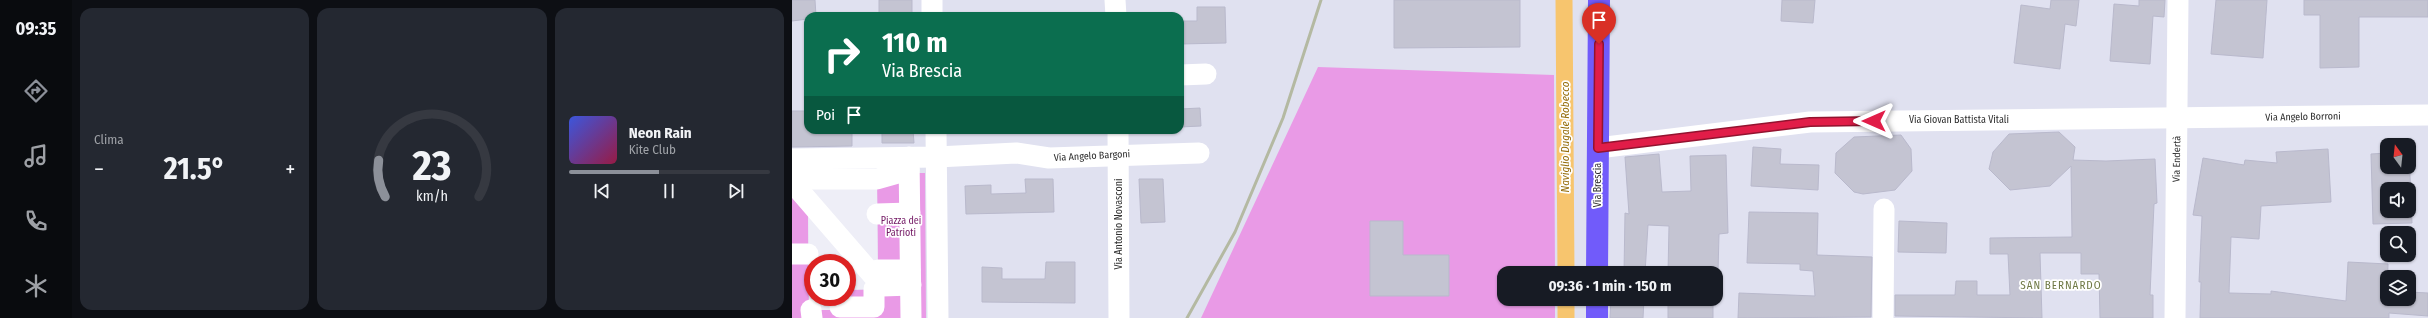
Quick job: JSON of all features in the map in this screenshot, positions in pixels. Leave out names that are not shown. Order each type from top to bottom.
[{"type":"main road","name":"Via Brescia","points":[[1597,266],[1599,0]]},
{"type":"main road","points":[[1597,306],[1597,318]]},
{"type":"street","points":[[932,0],[932,12]]},
{"type":"street","points":[[1115,0],[1116,12]]},
{"type":"street","name":"Via Endertà","points":[[2175,318],[2178,0]]},
{"type":"street","points":[[1184,75],[1206,74]]},
{"type":"street","name":"Via Angelo Borroni","points":[[2177,118],[2428,115]]},
{"type":"street","name":"Via Giovan Battista Vitali","points":[[1598,148],[1810,122],[2177,118]]},
{"type":"street","points":[[936,134],[938,311]]},
{"type":"street","name":"Via Antonio Novasconi","points":[[1118,134],[1119,318]]},
{"type":"street","name":"Via Angelo Bargoni","points":[[936,157],[1016,153],[1049,158],[1199,152]]},
{"type":"street","points":[[792,181],[877,179],[909,163],[936,157]]},
{"type":"street","points":[[797,159],[909,163]]},
{"type":"street","points":[[909,163],[911,294]]},
{"type":"street","points":[[792,181],[882,286],[911,294]]},
{"type":"street","points":[[1883,318],[1884,210]]},
{"type":"street","points":[[877,214],[910,214]]},
{"type":"street","points":[[840,307],[874,307],[876,280],[911,294],[938,311]]},
{"type":"green space","points":[[1318,67],[1554,75],[1555,266],[1497,266],[1497,306],[1555,306],[1555,318],[1201,318]]},
{"type":"green space","name":"Piazza dei Patrioti","points":[[792,173],[925,173],[926,318],[792,318],[792,182],[808,200],[808,254],[804,254],[804,306],[809,306],[809,310],[839,310],[841,306],[856,306],[856,290],[878,289],[877,179]]},
{"type":"shaded area","points":[[877,179],[878,289],[856,290],[856,254],[808,254],[808,200],[792,182]]},
{"type":"shaded area","points":[[809,306],[840,306],[840,310],[809,310]]},
{"type":"building","points":[[792,0],[815,0],[816,12],[804,12],[804,20],[792,21]]},
{"type":"building","points":[[879,0],[912,0],[912,12],[879,12]]},
{"type":"building","points":[[1394,0],[1520,0],[1520,47],[1394,48]]},
{"type":"building","points":[[1782,0],[1815,0],[1813,23],[1781,21]]},
{"type":"building","points":[[2051,0],[2079,0],[2076,26],[2065,24],[2060,69],[2014,63],[2021,5],[2050,9]]},
{"type":"building","points":[[2139,0],[2165,0],[2164,17],[2153,16],[2150,64],[2110,61],[2114,4],[2139,6]]},
{"type":"building","points":[[2216,0],[2267,0],[2263,58],[2211,54]]},
{"type":"building","points":[[2304,0],[2428,0],[2428,17],[2359,17],[2359,67],[2320,68],[2320,15],[2304,15]]},
{"type":"building","points":[[1197,7],[1225,7],[1226,43],[1184,44],[1184,21],[1197,21]]},
{"type":"building","points":[[1200,108],[1201,126],[1184,127],[1184,109]]},
{"type":"building","points":[[792,111],[804,111],[804,134],[852,134],[852,146],[792,147]]},
{"type":"building","points":[[2059,132],[2075,147],[2073,160],[2106,161],[2155,159],[2157,203],[2154,204],[2150,295],[2153,295],[2153,318],[2100,318],[2099,274],[2081,274],[2081,253],[2040,253],[2042,318],[1895,316],[1895,295],[1955,295],[1956,281],[1977,281],[1977,295],[2010,295],[2008,254],[1990,254],[1990,238],[2072,237],[2071,166],[2050,186],[2010,190],[1989,169],[1993,152],[2009,134]]},
{"type":"building","points":[[882,134],[913,134],[914,143],[882,143]]},
{"type":"building","points":[[1901,135],[1911,149],[1912,171],[1895,190],[1863,194],[1854,192],[1835,173],[1836,153],[1854,137]]},
{"type":"building","points":[[1753,147],[1781,149],[1780,164],[1819,165],[1818,190],[1751,186]]},
{"type":"building","points":[[2328,149],[2331,202],[2261,206],[2259,239],[2231,237],[2229,293],[2271,294],[2271,291],[2346,301],[2348,262],[2388,264],[2388,270],[2380,270],[2380,306],[2416,306],[2416,292],[2428,293],[2428,316],[2389,313],[2389,318],[2200,318],[2201,282],[2199,282],[2202,216],[2193,215],[2203,158],[2244,165],[2245,160],[2277,163],[2276,152]]},
{"type":"building","points":[[2380,153],[2380,174],[2410,174],[2410,182],[2380,182],[2380,218],[2412,218],[2412,223],[2373,224],[2371,154]]},
{"type":"building","points":[[1659,154],[1662,192],[1691,191],[1690,156],[1726,155],[1728,233],[1719,234],[1718,266],[1668,266],[1669,226],[1648,225],[1645,266],[1624,266],[1625,213],[1629,214],[1625,157]]},
{"type":"building","points":[[1025,179],[1053,179],[1054,212],[966,214],[965,186],[991,185],[991,194],[1026,193]]},
{"type":"building","points":[[1139,179],[1163,179],[1165,222],[1141,223]]},
{"type":"building","points":[[1749,212],[1818,213],[1817,255],[1872,257],[1871,317],[1738,318],[1739,293],[1815,296],[1813,271],[1800,270],[1800,264],[1747,263]]},
{"type":"building","points":[[1370,221],[1403,221],[1403,255],[1449,255],[1449,296],[1370,296]]},
{"type":"building","points":[[1899,221],[1947,223],[1946,253],[1898,252]]},
{"type":"building","points":[[1046,262],[1075,262],[1075,303],[982,302],[982,267],[1002,268],[1002,279],[1045,279]]},
{"type":"building","points":[[1611,306],[1644,306],[1643,318],[1610,318]]},
{"type":"building","points":[[1668,306],[1713,306],[1713,318],[1668,318]]},
{"type":"waterway","name":"Naviglio Dugale Robecco","points":[[1564,0],[1566,266]]},
{"type":"waterway","name":"Naviglio Dugale Robecco","points":[[1566,306],[1566,318]]},
{"type":"railway","points":[[1187,318],[1235,232],[1283,118],[1321,0]]},
{"type":"district","name":"SAN BERNARDO","points":[[2061,285]]},
{"type":"route","points":[[1599,44],[1598,148],[1810,122],[1874,121]]}]
